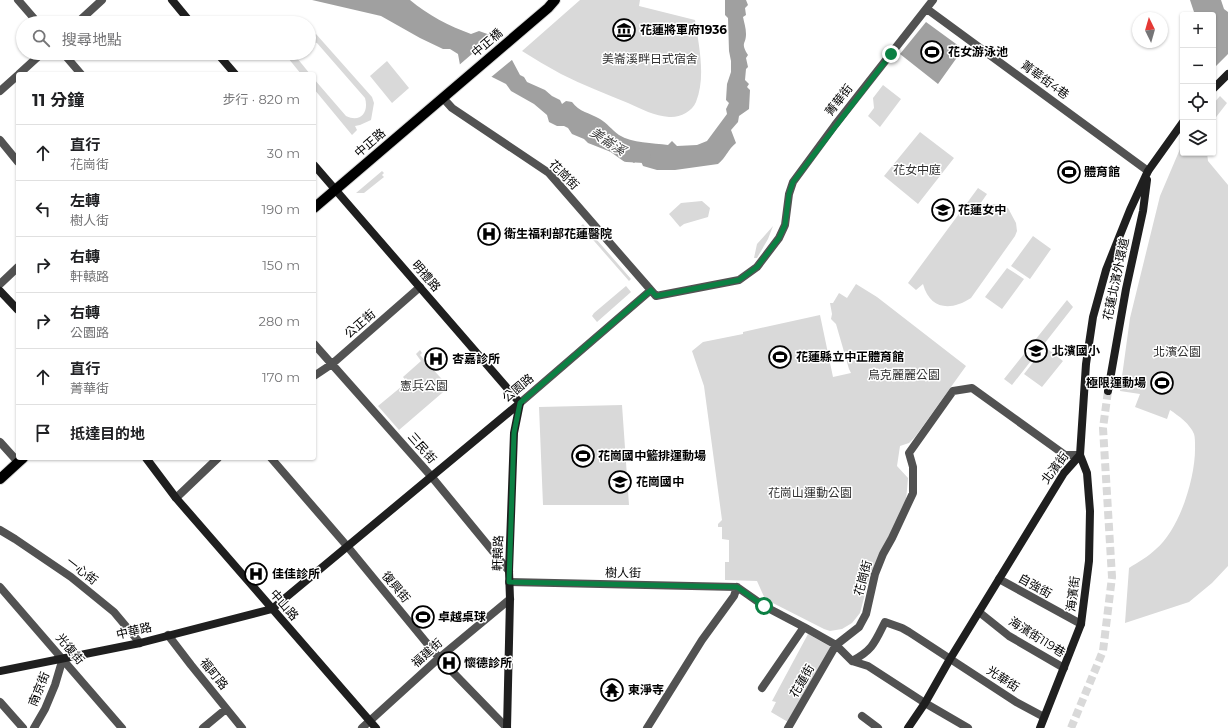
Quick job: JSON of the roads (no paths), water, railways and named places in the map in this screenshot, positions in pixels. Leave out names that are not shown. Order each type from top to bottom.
[{"type":"main road","name":"中正橋","points":[[443,98],[552,4]]},
{"type":"main road","name":"中正路","points":[[316,206],[443,98]]},
{"type":"main road","points":[[0,479],[21,460]]},
{"type":"street","points":[[18,0],[32,16]]},
{"type":"street","points":[[85,16],[102,0]]},
{"type":"street","points":[[172,0],[185,16]]},
{"type":"street","name":"菁華街","points":[[651,290],[656,296],[739,280],[757,267],[779,238],[785,225],[789,194],[793,182],[933,0]]},
{"type":"street","name":"菁華街4巷","points":[[927,9],[1148,171]]},
{"type":"street","points":[[20,72],[34,60]]},
{"type":"street","points":[[69,60],[79,72]]},
{"type":"street","points":[[223,60],[233,72]]},
{"type":"street","points":[[1216,86],[1228,74]]},
{"type":"street","points":[[0,91],[16,76]]},
{"type":"street","name":"花崗街","points":[[443,98],[452,108],[549,173],[651,290]]},
{"type":"street","name":"北濱街","points":[[908,728],[925,703],[950,659],[1064,473],[1080,456],[1086,364],[1093,317],[1106,270],[1130,210],[1148,171],[1180,126]]},
{"type":"street","points":[[0,140],[16,160]]},
{"type":"street","name":"明禮路","points":[[316,167],[520,403]]},
{"type":"street","name":"花蓮北濱外環道","points":[[1108,391],[1126,289],[1143,211],[1148,171]]},
{"type":"street","points":[[0,284],[16,269]]},
{"type":"street","name":"公正街","points":[[316,375],[332,364],[420,287]]},
{"type":"street","name":"公園路","points":[[272,609],[520,403],[651,290]]},
{"type":"street","points":[[0,292],[16,308]]},
{"type":"street","name":"三民街","points":[[316,346],[431,476],[509,571]]},
{"type":"street","name":"花崗街","points":[[836,645],[859,627],[866,614],[875,574],[882,554],[892,538],[913,493],[913,467],[909,453],[953,391],[972,388],[1065,455],[1080,456]]},
{"type":"street","name":"軒轅路","points":[[507,728],[510,599],[509,571],[514,433],[520,403]]},
{"type":"street","points":[[0,442],[16,456]]},
{"type":"street","name":"海濱街","points":[[1040,728],[1081,624],[1089,561],[1090,511],[1087,473],[1080,456]]},
{"type":"street","name":"中山路","points":[[148,460],[176,498],[376,728]]},
{"type":"street","points":[[176,498],[216,460]]},
{"type":"street","name":"復興街","points":[[273,460],[347,546],[439,658],[507,728]]},
{"type":"street","name":"一心街","points":[[0,530],[72,577],[114,612],[140,643]]},
{"type":"street","name":"自強街","points":[[999,579],[1081,624]]},
{"type":"street","name":"樹人街","points":[[509,582],[737,587]]},
{"type":"street","name":"光復街","points":[[0,587],[122,728]]},
{"type":"street","points":[[647,728],[702,640],[734,596],[737,587],[764,606],[836,645],[852,661],[868,666],[925,703],[968,728]]},
{"type":"street","name":"福建街","points":[[362,728],[439,658],[510,599]]},
{"type":"street","name":"中華路","points":[[0,671],[140,643],[272,609]]},
{"type":"street","name":"海濱街119巷","points":[[979,612],[1009,636],[1064,668]]},
{"type":"street","name":"光華街","points":[[852,661],[865,655],[875,642],[885,622],[902,628],[1016,702],[1044,717]]},
{"type":"street","points":[[762,688],[804,627]]},
{"type":"street","name":"福町路","points":[[168,635],[190,665],[242,728]]},
{"type":"street","name":"花蓮街","points":[[788,728],[836,645]]},
{"type":"street","name":"南京街","points":[[34,728],[45,709],[55,685],[62,658]]},
{"type":"street","points":[[0,702],[23,728]]},
{"type":"street","points":[[203,728],[226,709]]},
{"type":"street","points":[[862,716],[878,728]]},
{"type":"water","points":[[312,0],[410,0],[439,20],[471,34],[479,31],[493,36],[512,60],[520,75],[524,77],[527,82],[545,90],[560,100],[562,104],[566,101],[572,102],[581,110],[603,121],[624,138],[668,145],[672,141],[677,146],[697,145],[707,141],[727,114],[726,109],[729,103],[726,100],[727,84],[731,72],[731,61],[729,51],[728,18],[725,15],[725,0],[746,0],[748,5],[745,8],[746,15],[743,17],[746,34],[744,46],[748,55],[746,58],[748,67],[746,69],[745,80],[749,84],[747,87],[750,90],[749,109],[739,116],[738,122],[731,130],[736,143],[718,164],[675,170],[657,170],[643,166],[640,159],[634,163],[628,159],[624,151],[611,152],[588,143],[584,139],[572,134],[568,128],[564,126],[557,126],[549,122],[547,115],[534,104],[511,91],[506,84],[460,65],[458,54],[450,49],[443,49],[420,38],[381,16]]},
{"type":"water","points":[[1190,0],[1221,0],[1224,9],[1228,12],[1228,86],[1216,74],[1216,12],[1194,12]]},
{"type":"water","name":"花女游泳池","points":[[926,22],[963,49],[938,84],[900,54]]},
{"type":"waterway","name":"美崙溪","points":[[606,140],[627,155],[644,156]]},
{"type":"tunnel","points":[[1071,728],[1103,651],[1112,577],[1103,428],[1108,391]]},
{"type":"place","name":"花蓮將軍府1936","points":[[624,30]]},
{"type":"place","name":"花女游泳池","points":[[932,52]]},
{"type":"place","name":"體育館","points":[[1069,172]]},
{"type":"place","name":"花蓮女中","points":[[943,210]]},
{"type":"place","name":"衛生福利部花蓮醫院","points":[[489,234]]},
{"type":"place","name":"北濱國小","points":[[1036,351]]},
{"type":"place","name":"花蓮縣立中正體育館","points":[[780,357]]},
{"type":"place","name":"杏嘉診所","points":[[436,359]]},
{"type":"place","name":"極限運動場","points":[[1162,383]]},
{"type":"place","name":"花崗國中籃排運動場","points":[[583,456]]},
{"type":"place","name":"花崗國中","points":[[620,482]]},
{"type":"place","name":"佳佳診所","points":[[256,574]]},
{"type":"place","name":"卓越桌球","points":[[423,617]]},
{"type":"place","name":"懷德診所","points":[[449,663]]},
{"type":"place","name":"東淨寺","points":[[612,690]]},
{"type":"park label","name":"美崙溪畔日式宿舍","points":[[650,59]]},
{"type":"park label","name":"花女中庭","points":[[917,170]]},
{"type":"park label","name":"北濱公園","points":[[1177,352]]},
{"type":"park label","name":"烏克麗麗公園","points":[[904,375]]},
{"type":"park label","name":"憲兵公園","points":[[424,386]]},
{"type":"park label","name":"花崗山運動公園","points":[[810,493]]}]
